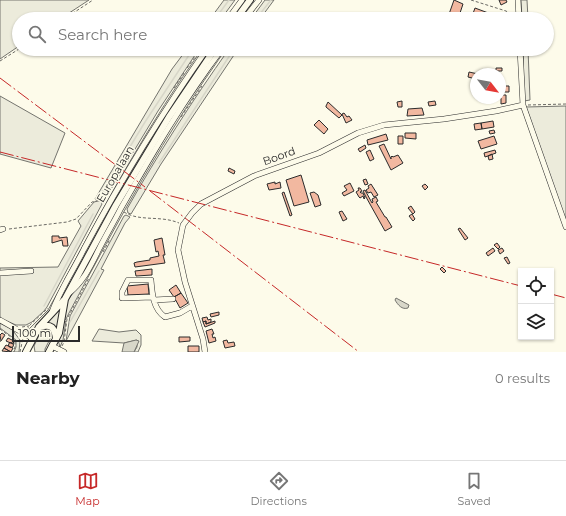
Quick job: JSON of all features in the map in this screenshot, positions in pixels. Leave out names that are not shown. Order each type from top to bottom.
[{"type":"main road","points":[[241,12],[250,0]]},
{"type":"main road","name":"Europalaan","points":[[49,352],[59,333],[67,296],[137,168],[210,56]]},
{"type":"main road","name":"Europalaan","points":[[31,341],[50,311],[67,296]]},
{"type":"main road","points":[[39,327],[48,325],[52,327],[56,339]]},
{"type":"main road","points":[[26,352],[31,341]]},
{"type":"main road","points":[[31,341],[31,352]]},
{"type":"street","points":[[233,12],[242,0]]},
{"type":"street","points":[[249,12],[258,0]]},
{"type":"street","points":[[518,0],[518,12]]},
{"type":"street","name":"Europalaan","points":[[50,311],[134,160],[202,56]]},
{"type":"street","name":"Europalaan","points":[[67,296],[84,278],[118,213],[150,159],[174,120],[217,56]]},
{"type":"street","points":[[520,56],[523,105],[566,227]]},
{"type":"street","name":"Boord","points":[[205,352],[203,339],[178,255],[178,245],[183,225],[201,204],[254,176],[319,152],[358,133],[384,125],[444,119],[523,105]]},
{"type":"street","points":[[0,273],[31,271]]},
{"type":"street","points":[[173,299],[153,298],[122,298],[122,292],[128,280],[151,280],[153,298],[160,314],[165,317],[180,313],[192,306]]},
{"type":"street","points":[[0,320],[25,334],[31,341]]},
{"type":"street","points":[[52,346],[62,351]]},
{"type":"path","points":[[75,12],[93,0]]},
{"type":"path","points":[[471,0],[508,12]]},
{"type":"path","points":[[0,61],[12,53]]},
{"type":"path","points":[[182,117],[205,81]]},
{"type":"path","points":[[523,105],[566,104]]},
{"type":"path","points":[[1,230],[67,222],[76,219],[92,202],[97,200],[105,202]]},
{"type":"path","points":[[124,212],[135,217],[172,220],[183,225]]},
{"type":"path","points":[[20,352],[22,340],[29,326],[50,311]]},
{"type":"path","points":[[62,351],[68,319]]},
{"type":"path","points":[[0,329],[14,338],[16,345],[13,352]]},
{"type":"path","points":[[0,342],[6,333]]},
{"type":"shaded area","points":[[0,0],[89,0],[71,12],[12,12],[12,51],[0,59]]},
{"type":"shaded area","points":[[224,0],[235,0],[226,12],[215,12]]},
{"type":"shaded area","points":[[265,0],[274,0],[265,12],[256,12]]},
{"type":"shaded area","points":[[521,0],[527,0],[528,12],[522,12]]},
{"type":"shaded area","points":[[182,56],[194,56],[158,111],[105,199],[95,199],[172,69]]},
{"type":"shaded area","points":[[197,56],[201,56],[65,279],[130,162]]},
{"type":"shaded area","points":[[203,56],[206,56],[164,118],[131,172],[70,286],[67,285],[106,213],[144,147]]},
{"type":"shaded area","points":[[219,56],[221,56],[183,113],[143,178],[105,245],[66,319],[63,321],[67,301],[82,282],[117,219],[175,121]]},
{"type":"shaded area","points":[[224,56],[233,56],[161,164],[131,214],[128,213],[127,209],[139,188],[189,108]]},
{"type":"shaded area","points":[[523,56],[528,56],[530,100],[524,101]]},
{"type":"shaded area","points":[[0,96],[65,133],[51,168],[0,154]]},
{"type":"shaded area","points":[[566,106],[566,226],[526,107]]},
{"type":"shaded area","points":[[101,201],[102,204],[44,311],[32,322],[26,325],[16,325],[0,318],[0,268],[58,267],[81,226],[78,221],[94,202]]},
{"type":"shaded area","points":[[126,215],[130,217],[125,223],[101,269],[104,270],[66,341],[70,316],[124,216]]},
{"type":"shaded area","points":[[62,285],[53,306],[45,319],[35,329],[28,333],[30,328],[48,310]]},
{"type":"shaded area","points":[[396,298],[409,305],[408,308],[400,307],[395,300]]},
{"type":"shaded area","points":[[62,306],[58,331],[46,321]]},
{"type":"shaded area","points":[[66,321],[63,340],[60,347],[58,340],[63,323]]},
{"type":"shaded area","points":[[0,323],[11,328],[20,340],[19,352],[14,352],[16,340],[0,328]]},
{"type":"shaded area","points":[[42,329],[49,330],[51,337],[45,352],[35,352],[34,346]]},
{"type":"shaded area","points":[[99,329],[119,332],[136,330],[141,335],[141,345],[138,352],[134,352],[137,347],[137,340],[124,343],[92,341]]},
{"type":"shaded area","points":[[136,340],[139,341],[134,352],[122,352],[124,343]]},
{"type":"building","points":[[454,0],[463,4],[460,12],[450,12]]},
{"type":"building","points":[[499,0],[506,0],[507,2],[501,5]]},
{"type":"building","points":[[475,8],[486,12],[474,12]]},
{"type":"building","points":[[506,86],[509,86],[509,92],[506,92]]},
{"type":"building","points":[[402,101],[402,107],[398,107],[397,102]]},
{"type":"building","points":[[435,101],[436,105],[429,106],[428,102]]},
{"type":"building","points":[[328,102],[342,115],[339,118],[326,107]]},
{"type":"building","points":[[422,108],[424,115],[407,116],[408,109]]},
{"type":"building","points":[[344,113],[352,120],[346,123],[342,114]]},
{"type":"building","points":[[319,120],[328,129],[324,134],[314,125]]},
{"type":"building","points":[[493,121],[494,127],[482,129],[481,123]]},
{"type":"building","points":[[481,123],[482,129],[475,130],[474,124]]},
{"type":"building","points":[[494,130],[495,133],[490,134],[489,131]]},
{"type":"building","points":[[405,133],[416,133],[416,139],[405,138]]},
{"type":"building","points":[[386,134],[388,140],[368,145],[367,140]]},
{"type":"building","points":[[398,136],[403,136],[403,144],[398,144]]},
{"type":"building","points":[[494,136],[497,144],[481,149],[478,141]]},
{"type":"building","points":[[384,144],[391,159],[392,156],[398,155],[403,163],[391,170],[379,146]]},
{"type":"building","points":[[365,145],[366,148],[360,152],[358,149]]},
{"type":"building","points":[[370,150],[374,159],[370,161],[366,152]]},
{"type":"building","points":[[495,150],[496,153],[485,157],[484,153]]},
{"type":"building","points":[[492,154],[493,159],[489,160],[488,156]]},
{"type":"building","points":[[229,168],[235,171],[234,174],[228,171]]},
{"type":"building","points":[[301,175],[309,202],[294,206],[286,180]]},
{"type":"building","points":[[366,179],[368,184],[365,185],[363,180]]},
{"type":"building","points":[[275,182],[275,184],[280,182],[281,188],[269,190],[267,184]]},
{"type":"building","points":[[350,183],[354,191],[344,196],[342,193],[347,190],[344,186]]},
{"type":"building","points":[[371,184],[378,195],[374,197],[371,192],[368,193],[366,190]]},
{"type":"building","points":[[425,184],[428,187],[425,190],[422,186]]},
{"type":"building","points":[[358,188],[362,191],[360,192],[363,193],[364,199],[363,196],[360,198],[356,192],[359,190]]},
{"type":"building","points":[[365,190],[372,203],[372,199],[376,197],[378,201],[376,202],[392,227],[385,231],[363,191]]},
{"type":"building","points":[[284,192],[292,215],[290,216],[282,193]]},
{"type":"building","points":[[314,192],[318,195],[321,205],[315,207],[310,193]]},
{"type":"building","points":[[411,206],[415,212],[413,214],[408,208]]},
{"type":"building","points":[[342,211],[347,219],[343,221],[339,212]]},
{"type":"building","points":[[412,214],[415,219],[413,221],[409,216]]},
{"type":"building","points":[[460,228],[468,238],[465,240],[458,229]]},
{"type":"building","points":[[52,236],[59,236],[59,238],[67,237],[68,246],[63,246],[62,240],[52,243]]},
{"type":"building","points":[[162,238],[165,263],[135,267],[134,263],[150,260],[150,258],[159,256],[158,251],[156,252],[154,240]]},
{"type":"building","points":[[497,243],[500,247],[498,249],[494,245]]},
{"type":"building","points":[[493,248],[495,251],[488,256],[486,253]]},
{"type":"building","points":[[502,248],[504,251],[500,254],[498,250]]},
{"type":"building","points":[[507,257],[510,263],[508,264],[504,258]]},
{"type":"building","points":[[442,267],[446,271],[444,273],[440,269]]},
{"type":"building","points":[[152,269],[152,275],[136,276],[135,271]]},
{"type":"building","points":[[148,284],[149,294],[128,295],[127,286]]},
{"type":"building","points":[[176,285],[181,293],[174,297],[169,290]]},
{"type":"building","points":[[181,293],[188,303],[180,308],[174,297]]},
{"type":"building","points":[[219,312],[219,315],[211,317],[210,314]]},
{"type":"building","points":[[207,317],[208,320],[211,319],[211,322],[206,324],[206,321],[203,322],[202,318]]},
{"type":"building","points":[[206,321],[206,324],[215,321],[215,323],[205,327],[203,322]]},
{"type":"building","points":[[212,329],[214,334],[212,334],[213,338],[215,337],[216,341],[209,343],[206,331]]},
{"type":"building","points":[[2,333],[5,335],[1,341],[0,335]]},
{"type":"building","points":[[179,337],[190,337],[190,341],[179,342]]},
{"type":"building","points":[[8,338],[14,341],[13,344],[6,341]]},
{"type":"building","points":[[227,340],[228,343],[234,342],[235,346],[225,348],[223,341]]},
{"type":"building","points":[[11,342],[14,345],[11,348],[8,345]]},
{"type":"building","points":[[6,345],[13,348],[11,352],[4,348]]},
{"type":"building","points":[[188,346],[199,346],[199,352],[188,352]]},
{"type":"building","points":[[4,348],[11,352],[2,351]]},
{"type":"waterway","points":[[220,12],[229,0]]},
{"type":"waterway","points":[[262,12],[271,0]]},
{"type":"waterway","points":[[102,193],[145,122],[188,56]]},
{"type":"waterway","points":[[159,163],[229,56]]},
{"type":"waterway","points":[[44,306],[93,214]]},
{"type":"waterway","points":[[70,322],[99,271]]},
{"type":"power","points":[[0,78],[145,187]]},
{"type":"power","points":[[0,152],[518,285]]},
{"type":"power","points":[[150,191],[359,352]]},
{"type":"power","points":[[554,295],[566,298]]}]
